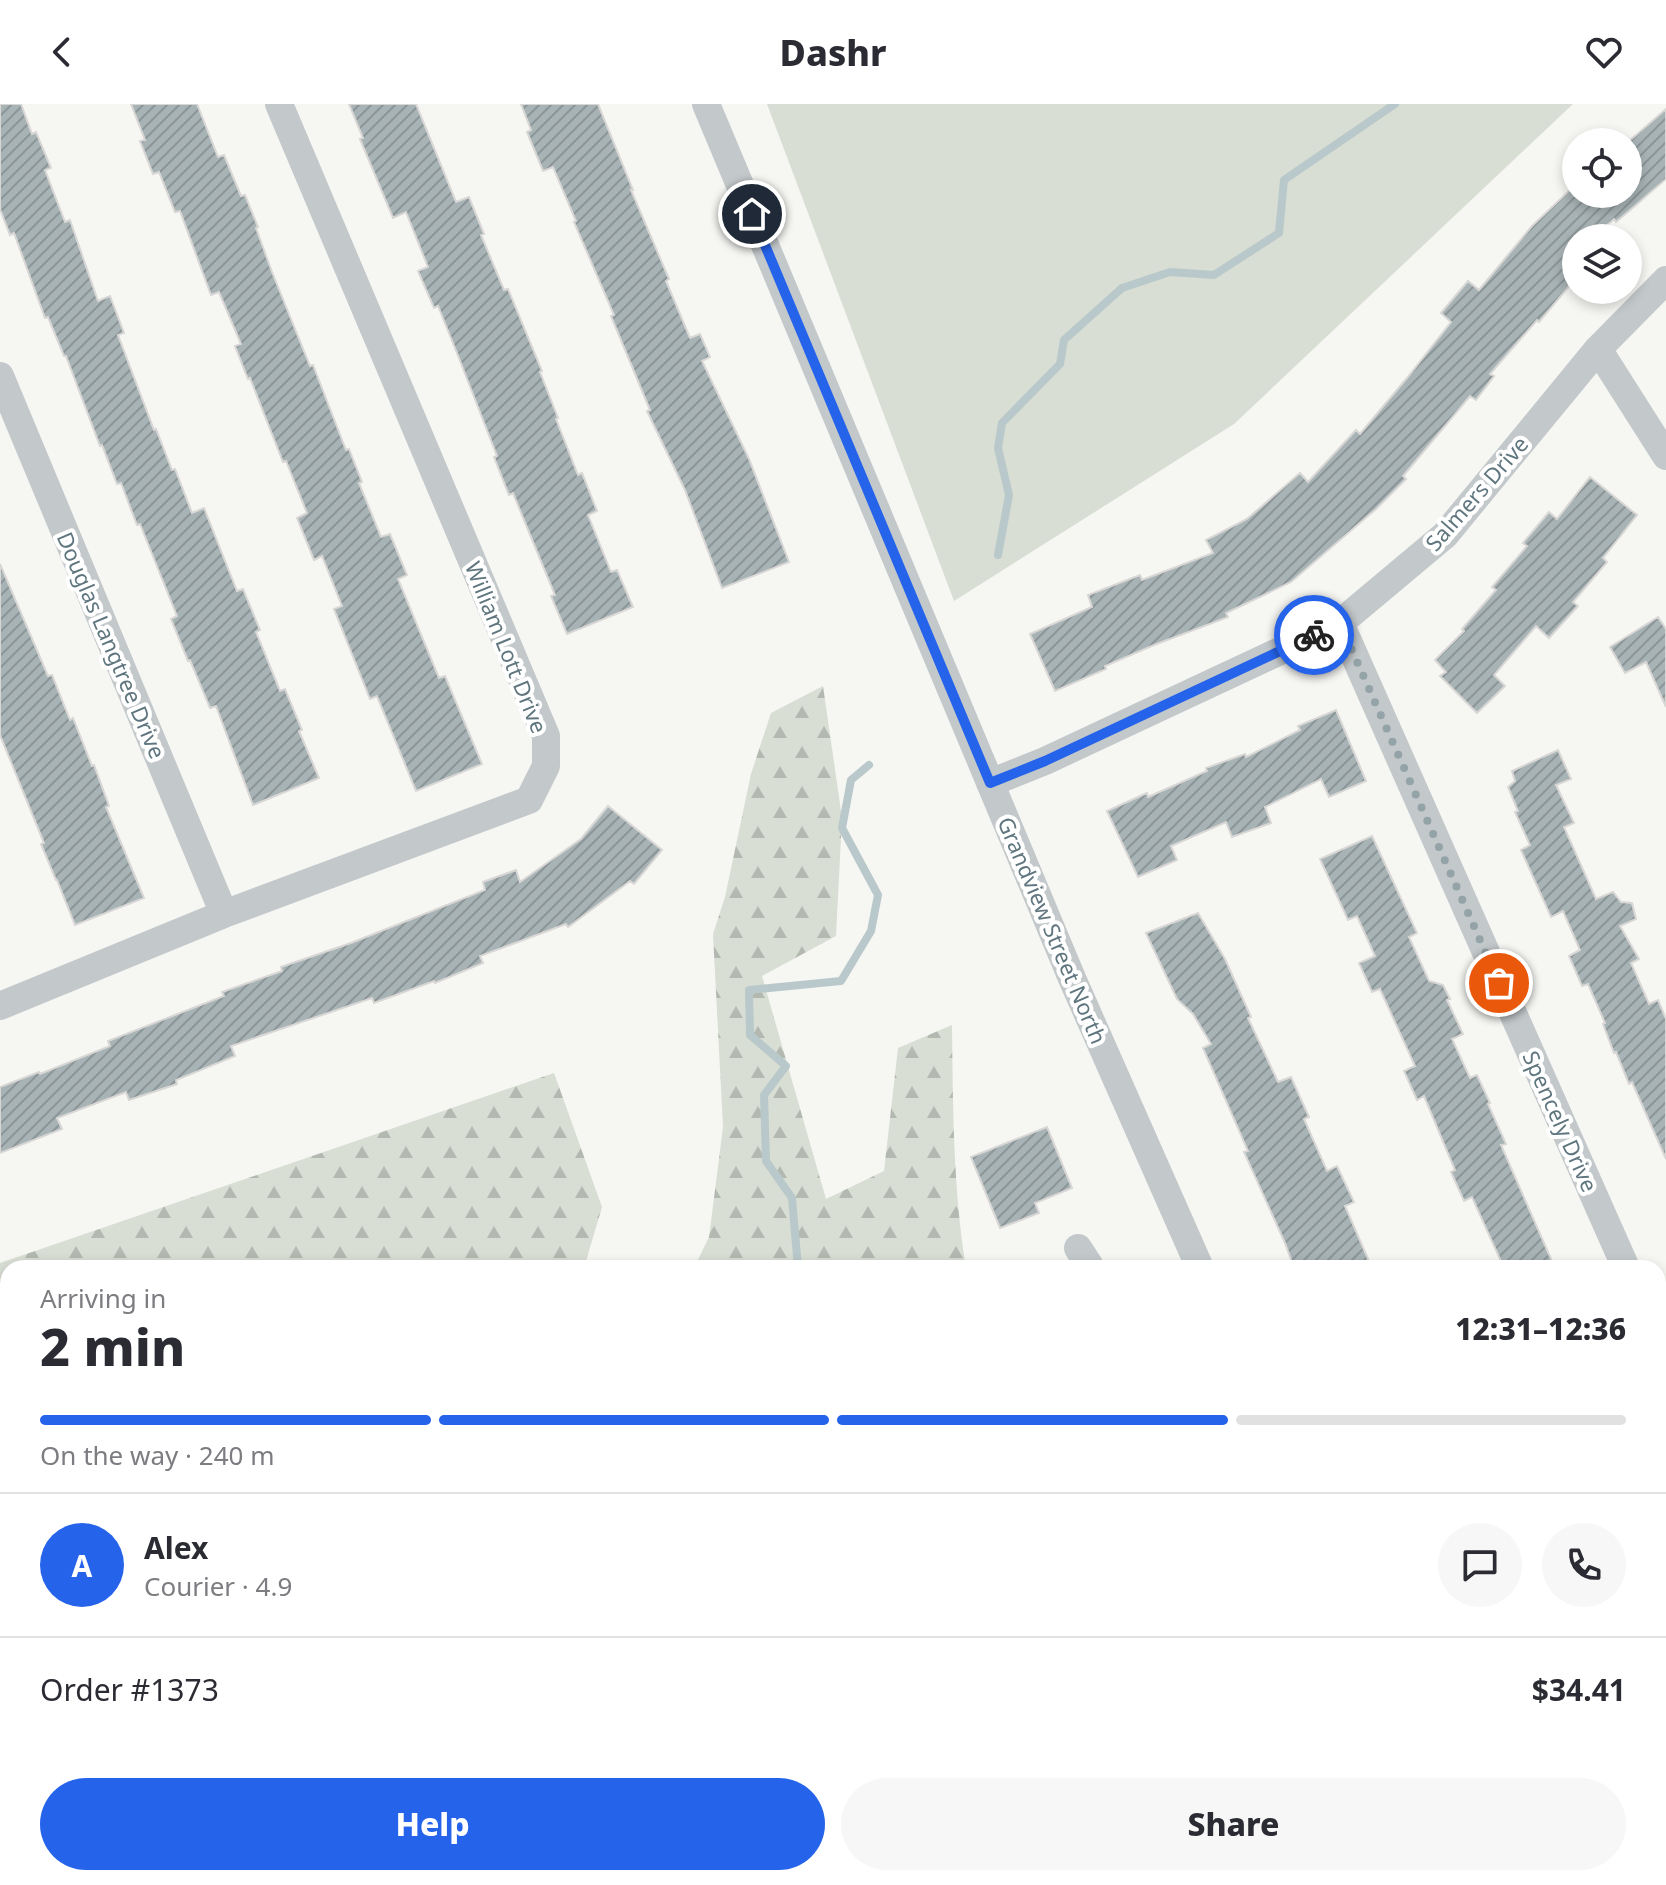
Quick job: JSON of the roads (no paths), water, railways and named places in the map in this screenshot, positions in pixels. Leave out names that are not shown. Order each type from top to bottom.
[{"type":"street","name":"William Lott Drive","points":[[0,1006],[224,914],[529,800],[546,766],[546,736],[279,104]]},
{"type":"street","name":"Grandview Street North","points":[[706,104],[1071,976],[1196,1260]]},
{"type":"street","name":"Salmers Drive","points":[[990,783],[1045,761],[1340,623],[1445,535],[1598,349],[1666,280]]},
{"type":"street","points":[[1598,349],[1666,456]]},
{"type":"street","name":"Douglas Langtree Drive","points":[[0,376],[224,914]]},
{"type":"street","name":"Spencely Drive","points":[[1340,623],[1622,1260]]},
{"type":"waterway","points":[[998,555],[1009,495],[998,448],[1002,423],[1060,364],[1064,340],[1122,288],[1170,272],[1214,275],[1279,233],[1284,180],[1395,104]]},
{"type":"waterway","points":[[797,1260],[792,1198],[766,1161],[764,1095],[786,1066],[750,1035],[749,990],[841,981],[871,931],[878,895],[842,828],[851,780],[869,765]]}]
